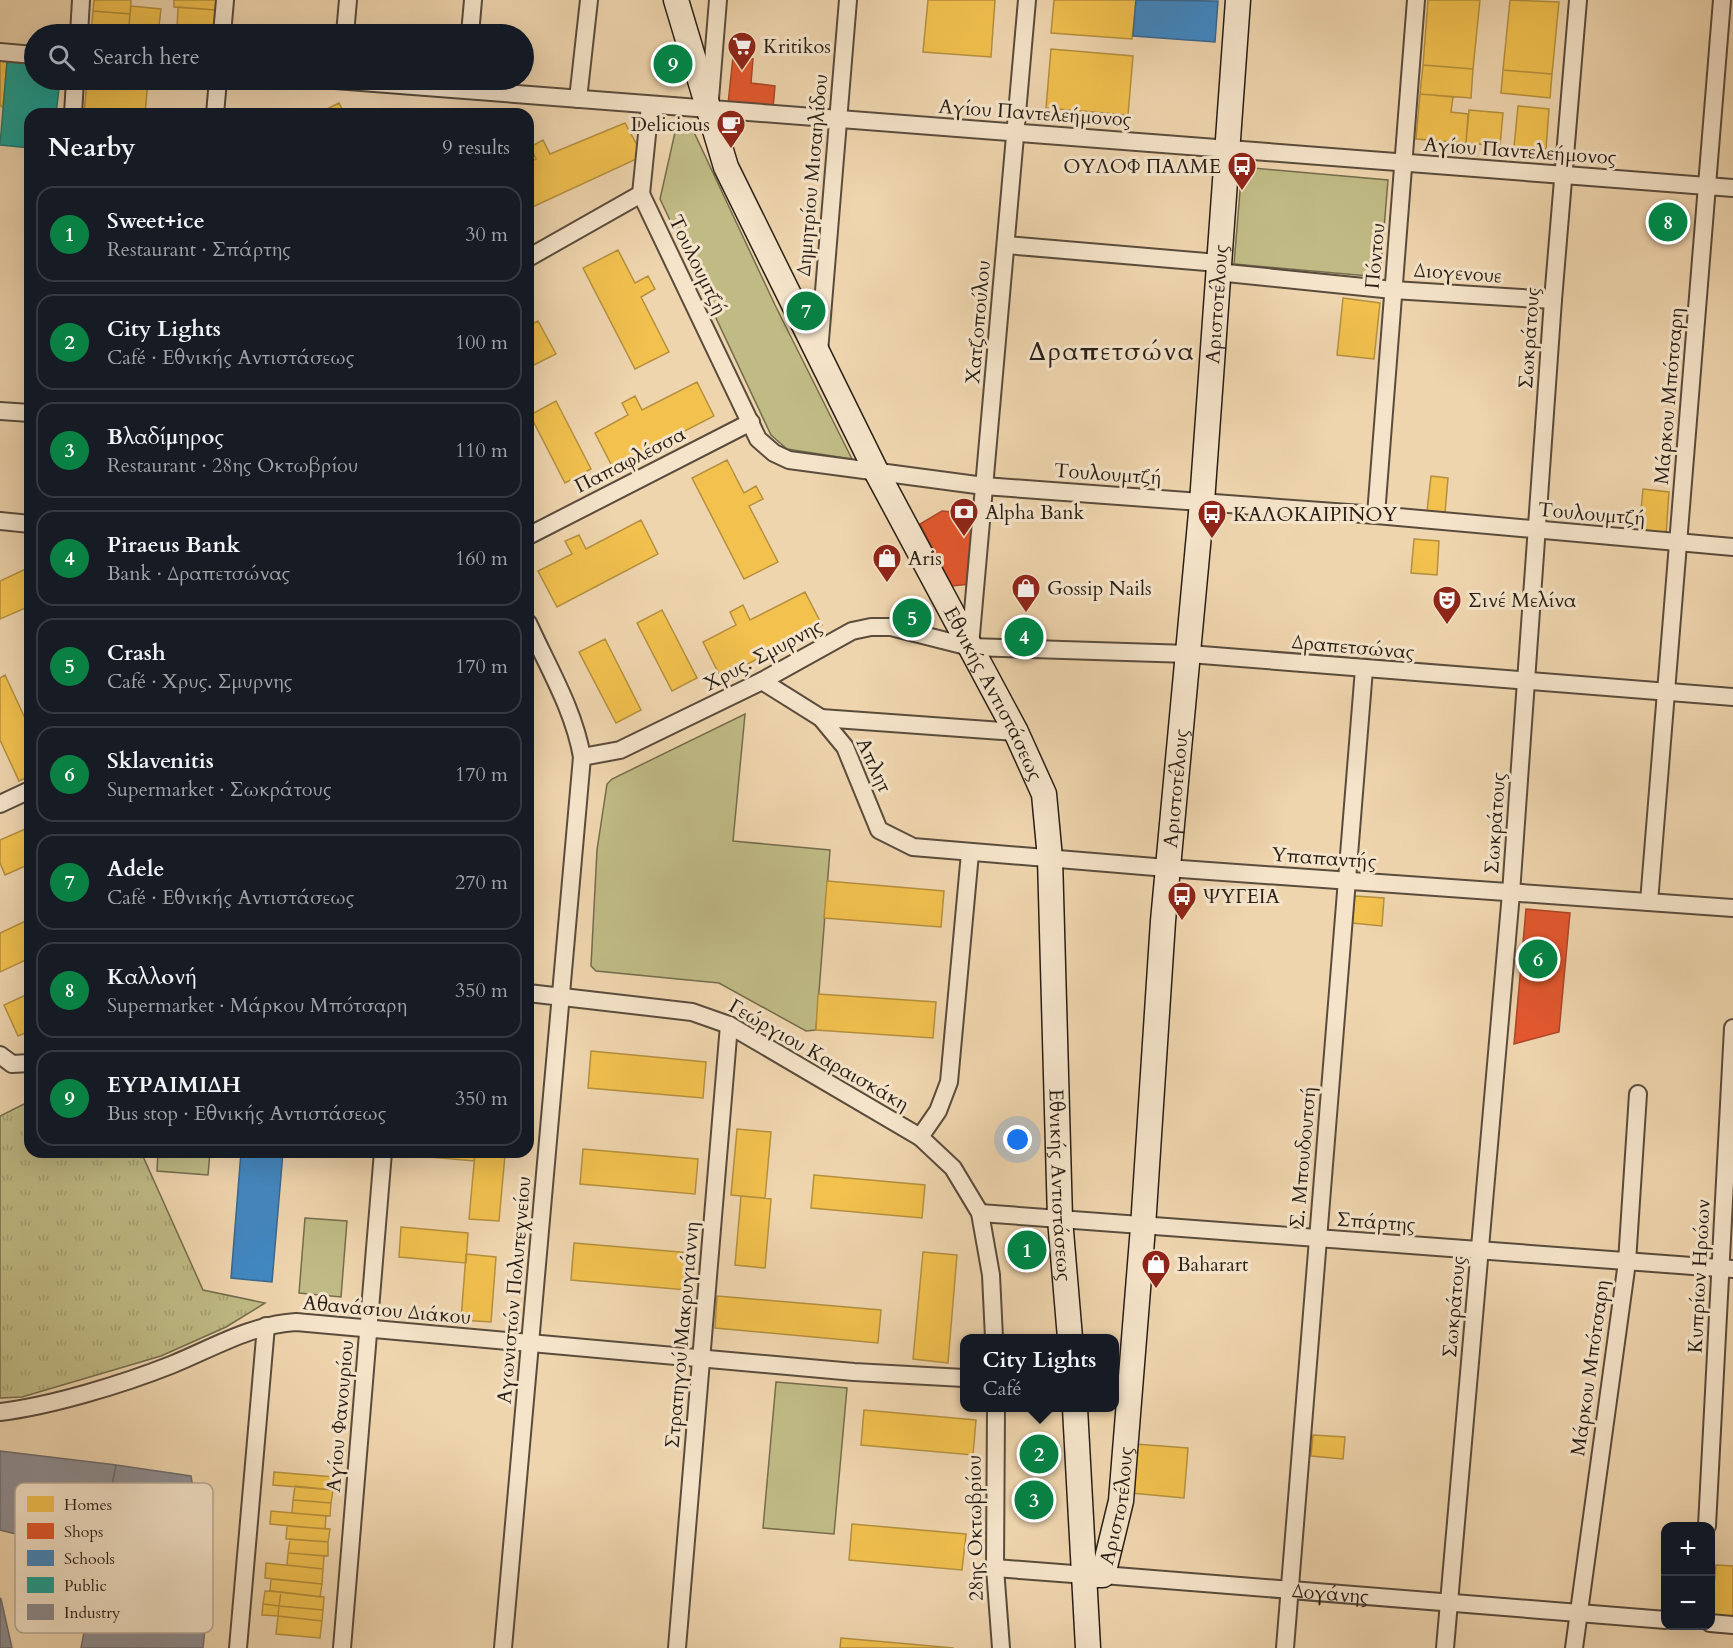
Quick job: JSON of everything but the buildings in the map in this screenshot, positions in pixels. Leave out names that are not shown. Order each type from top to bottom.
[{"type":"street","points":[[80,24],[81,0]]},
{"type":"street","points":[[223,24],[225,0]]},
{"type":"street","points":[[346,24],[348,0]]},
{"type":"street","points":[[471,24],[473,0]]},
{"type":"street","points":[[578,99],[589,0]]},
{"type":"street","name":"Εθνικής Αντιστάσεως","points":[[676,0],[726,167],[876,471],[1016,732],[1044,794],[1050,858],[1060,1219],[1070,1334]]},
{"type":"street","points":[[709,109],[718,0]]},
{"type":"street","name":"Δημητρίου Μισαηλίδου","points":[[819,353],[848,0]]},
{"type":"street","name":"Χατζοπούλου","points":[[970,647],[1027,0]]},
{"type":"street","name":"Αριστοτέλους","points":[[1094,1575],[1121,1501],[1143,1227],[1167,868],[1202,502],[1217,267],[1238,0]]},
{"type":"street","name":"Πόντου","points":[[1376,515],[1416,0]]},
{"type":"street","name":"Σωκράτους","points":[[1445,1648],[1512,893],[1552,300],[1578,0]]},
{"type":"street","name":"Μάρκου Μπότσαρη","points":[[1649,902],[1722,0]]},
{"type":"street","points":[[0,52],[24,54]]},
{"type":"street","points":[[73,108],[74,90]]},
{"type":"street","points":[[216,108],[217,90]]},
{"type":"street","name":"Αγίου Παντελεήμονος","points":[[505,90],[650,105],[1733,188]]},
{"type":"street","points":[[534,255],[641,194],[650,105]]},
{"type":"street","name":"Τουλουμτζή","points":[[641,194],[758,439],[774,453],[789,460],[984,486],[1376,515],[1733,547]]},
{"type":"street","name":"Διογενουε","points":[[1006,245],[1217,267],[1393,290],[1552,300]]},
{"type":"street","points":[[0,411],[24,413]]},
{"type":"street","name":"Παπαφλέσσα","points":[[534,533],[751,422]]},
{"type":"street","points":[[0,520],[24,523]]},
{"type":"street","name":"Χρυς. Σμυρνης","points":[[582,758],[620,750],[762,681],[852,631],[871,627],[891,627],[970,647]]},
{"type":"street","name":"Αγωνιστών Πολυτεχνείου","points":[[503,1648],[582,758],[573,718],[534,636]]},
{"type":"street","name":"Δραπετσώνας","points":[[970,647],[1189,654],[1733,697]]},
{"type":"street","name":"Σ. Μπουδουτσή","points":[[1285,1648],[1364,669]]},
{"type":"street","name":"Απλητ","points":[[762,681],[821,718],[846,747],[879,830],[913,847]]},
{"type":"street","points":[[821,718],[1016,732]]},
{"type":"street","points":[[0,804],[24,793]]},
{"type":"street","name":"Υπαπαντής","points":[[913,847],[1167,868],[1733,908]]},
{"type":"street","points":[[920,1137],[942,1104],[949,1082],[970,853]]},
{"type":"street","name":"Γεώργιου Καραισκάκη","points":[[534,994],[692,1012],[729,1025],[920,1137],[953,1168],[980,1213]]},
{"type":"street","name":"Στρατηγού Μακρυγιάννη","points":[[677,1648],[729,1025]]},
{"type":"street","name":"Κυπρίων Ηρώων","points":[[1707,1522],[1727,1269],[1733,1028]]},
{"type":"street","points":[[0,1055],[12,1064],[24,1064]]},
{"type":"street","name":"Μάρκου Μπότσαρη","points":[[1574,1648],[1627,1262],[1638,1094]]},
{"type":"street","name":"Αγίου Φανουρίου","points":[[342,1648],[383,1158]]},
{"type":"street","points":[[980,1213],[991,1275],[994,1334]]},
{"type":"street","name":"Σπάρτης","points":[[980,1213],[1727,1269]]},
{"type":"street","name":"Αθανάσιου Διάκου","points":[[0,1412],[28,1409],[149,1373],[246,1332],[266,1326],[296,1322],[530,1344],[702,1356],[854,1372],[960,1378]]},
{"type":"street","points":[[238,1648],[266,1326]]},
{"type":"street","name":"28ης Οκτωβρίου","points":[[996,1412],[994,1568],[1001,1648]]},
{"type":"street","points":[[1076,1412],[1094,1575],[1088,1648]]},
{"type":"street","name":"Δογάνης","points":[[994,1568],[1661,1620]]},
{"type":"street","points":[[1715,1623],[1733,1625]]},
{"type":"green space","points":[[676,128],[692,128],[775,305],[852,459],[787,449],[771,435],[660,199]]},
{"type":"green space","points":[[1242,167],[1388,180],[1380,277],[1234,264]]},
{"type":"green space","points":[[745,714],[733,841],[830,850],[816,1030],[806,1031],[719,983],[596,971],[591,966],[597,850],[607,784],[612,779]]},
{"type":"green space","points":[[24,1104],[24,1158],[144,1158],[203,1290],[265,1303],[226,1327],[161,1356],[22,1397],[0,1398],[0,1116]]},
{"type":"green space","points":[[158,1158],[209,1158],[208,1175],[157,1171]]},
{"type":"green space","points":[[305,1218],[347,1221],[341,1297],[299,1293]]},
{"type":"green space","points":[[776,1382],[847,1388],[834,1534],[763,1528]]},
{"type":"place","name":"ΕΥΡΑΙΜΙΔΗ","points":[[673,64]]},
{"type":"place","name":"Kritikos","points":[[742,72]]},
{"type":"place","name":"Delicious","points":[[731,150]]},
{"type":"place","name":"ΟΥΛΟΦ ΠΑΛΜΕ","points":[[1242,192]]},
{"type":"place","name":"Καλλονή","points":[[1668,222]]},
{"type":"place","name":"Adele","points":[[806,311]]},
{"type":"place","name":"Alpha Bank","points":[[964,538]]},
{"type":"place","name":"ΚΑΛΟΚΑΙΡΙΝΟΥ","points":[[1212,540]]},
{"type":"place","name":"Aris","points":[[887,584]]},
{"type":"place","name":"Gossip Nails","points":[[1026,614]]},
{"type":"place","name":"Crash","points":[[912,618]]},
{"type":"place","name":"Σινέ Μελίνα","points":[[1447,626]]},
{"type":"place","name":"Piraeus Bank","points":[[1024,637]]},
{"type":"place","name":"ΨΥΓΕΙΑ","points":[[1182,922]]},
{"type":"place","name":"Sklavenitis","points":[[1538,959]]},
{"type":"place","name":"Sweet+ice","points":[[1027,1250]]},
{"type":"place","name":"Baharart","points":[[1156,1290]]},
{"type":"place","name":"City Lights","points":[[1039,1454]]},
{"type":"place","name":"Βλαδίμηρος","points":[[1034,1500]]},
{"type":"district","name":"Δραπετσώνα","points":[[1112,351]]}]
